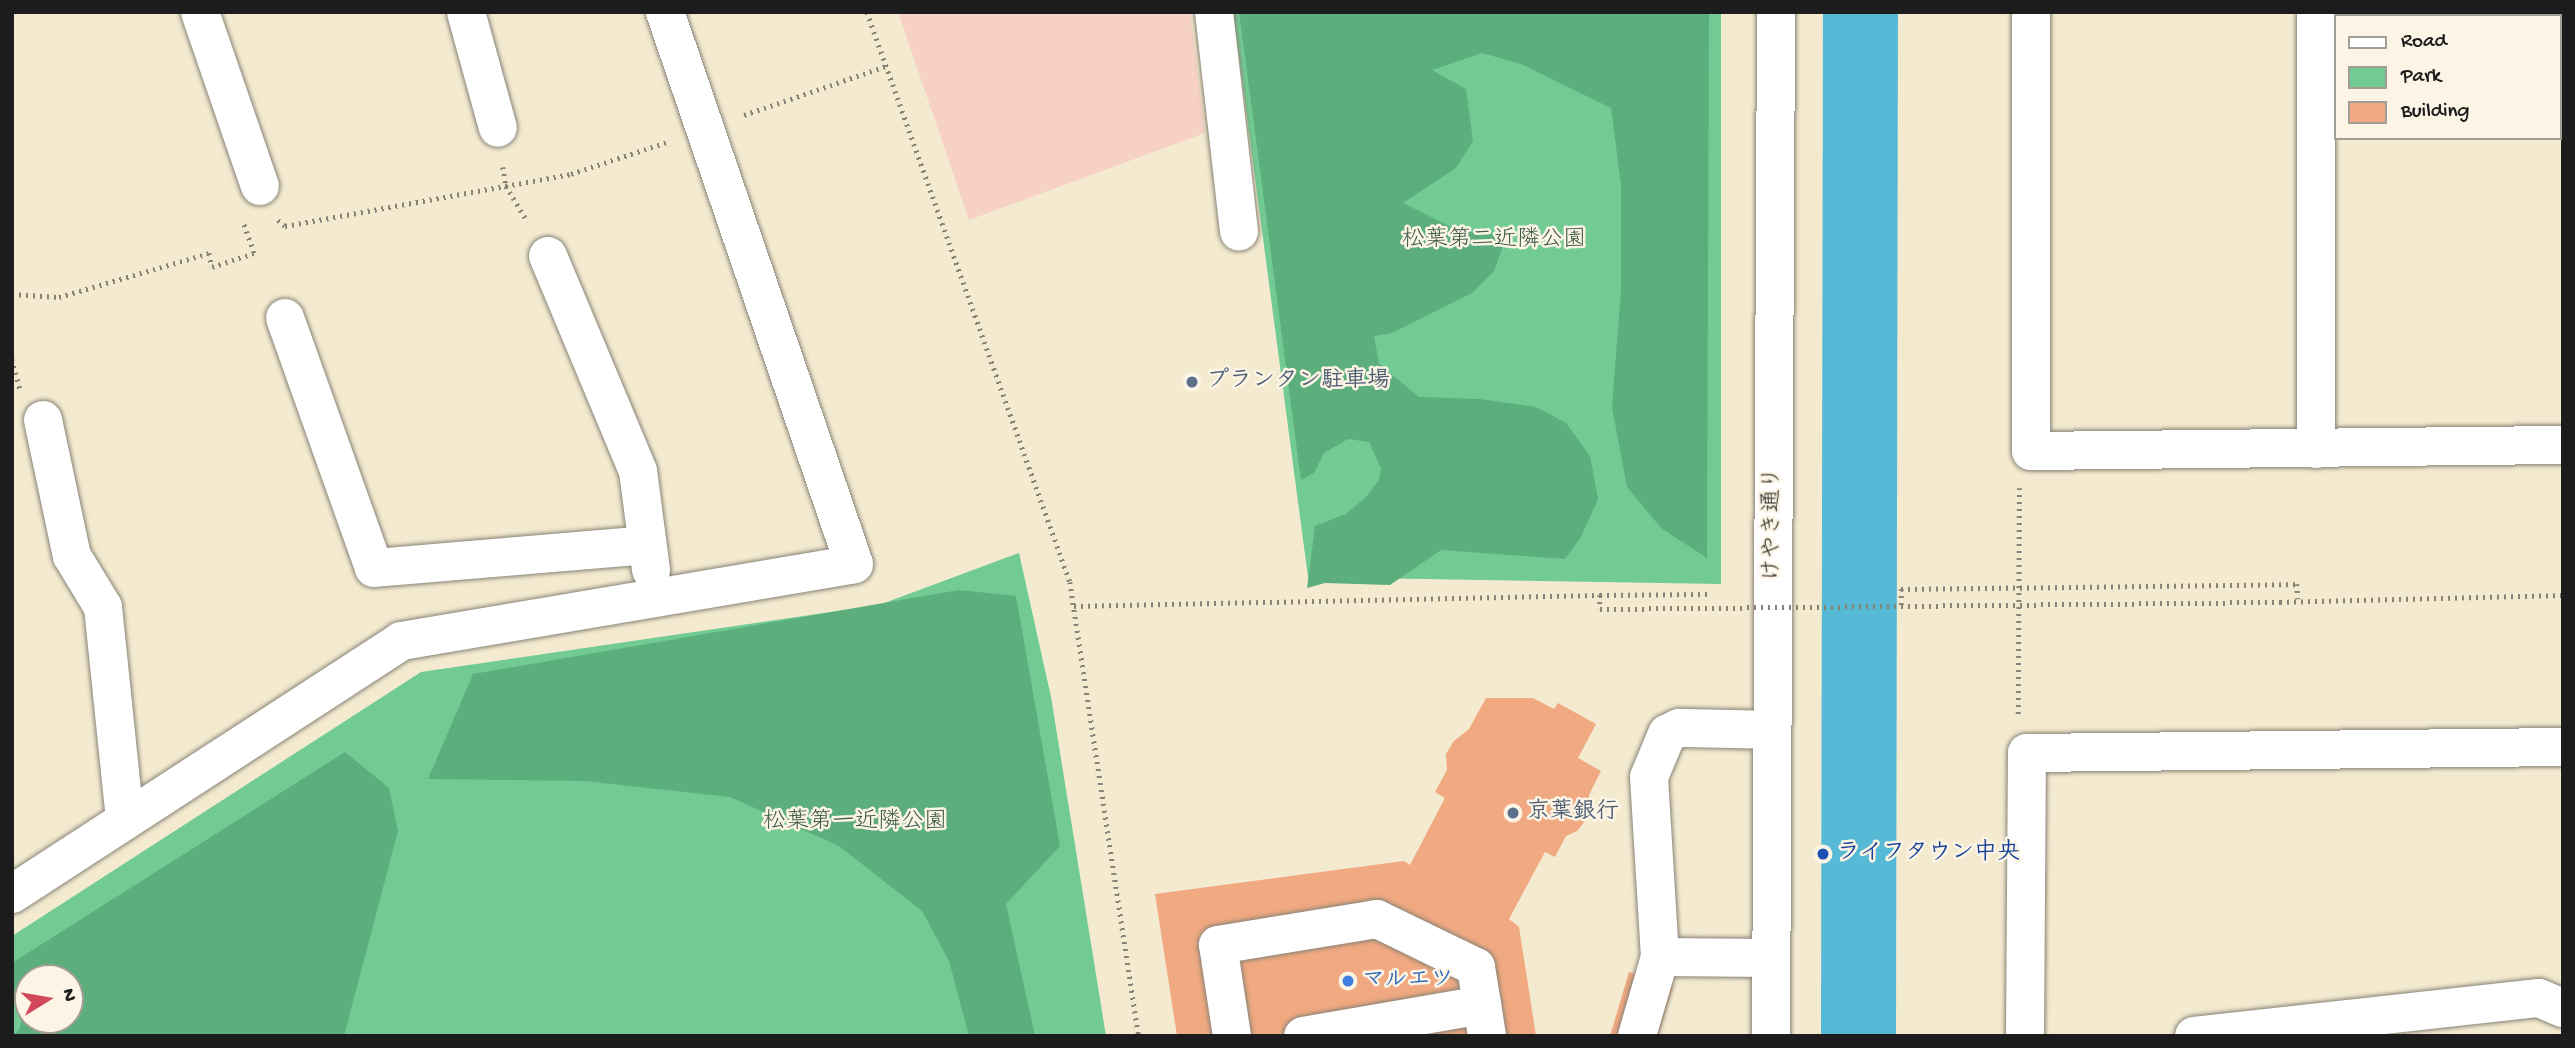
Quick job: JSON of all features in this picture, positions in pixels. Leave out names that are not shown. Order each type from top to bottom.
[{"type":"street","points":[[200,12],[264,198]]},
{"type":"street","points":[[466,12],[498,128]]},
{"type":"street","points":[[12,894],[401,641],[854,564],[665,12]]},
{"type":"street","points":[[1214,12],[1239,232]]},
{"type":"street","name":"けやき通り","points":[[1771,1036],[1776,12]]},
{"type":"street","points":[[2031,12],[2031,451],[2563,445]]},
{"type":"street","points":[[2316,12],[2316,449]]},
{"type":"street","points":[[548,256],[638,471],[654,600]]},
{"type":"street","points":[[285,318],[374,568],[648,545]]},
{"type":"street","points":[[43,420],[72,556],[103,607],[125,820]]},
{"type":"street","points":[[1637,1036],[1660,957],[1649,777],[1667,734],[1679,728],[1772,730]]},
{"type":"street","points":[[2025,1036],[2027,753],[2563,747]]},
{"type":"street","points":[[1232,1036],[1218,945],[1377,919],[1476,967],[1484,1021],[1303,1036]]},
{"type":"street","points":[[1660,957],[1771,958]]},
{"type":"street","points":[[2194,1036],[2539,998],[2563,1008]]},
{"type":"path","points":[[867,12],[1070,582],[1139,1036]]},
{"type":"path","points":[[739,117],[886,66]]},
{"type":"path","points":[[12,294],[59,297],[209,253],[212,267],[254,253],[242,217],[264,198],[285,226],[571,174],[667,141]]},
{"type":"path","points":[[2027,753],[2018,733],[2019,475],[2031,451]]},
{"type":"path","points":[[1901,605],[1901,589],[2018,587],[2297,584],[2298,599]]},
{"type":"path","points":[[1074,606],[1708,594]]},
{"type":"path","points":[[1600,595],[1600,609],[2280,602],[2298,599],[2563,595]]},
{"type":"shaded area","points":[[898,12],[1190,12],[1205,133],[969,220]]},
{"type":"green space","name":"松葉第二近隣公園","points":[[1233,12],[1721,12],[1721,584],[1308,577]]},
{"type":"green space","name":"松葉第二近隣公園","points":[[1239,12],[1709,12],[1707,558],[1661,528],[1627,487],[1612,407],[1621,290],[1621,184],[1611,108],[1521,64],[1482,53],[1432,70],[1466,89],[1473,141],[1456,168],[1403,203],[1459,231],[1492,234],[1503,246],[1494,271],[1472,293],[1392,333],[1374,336],[1379,364],[1419,397],[1479,399],[1536,407],[1566,423],[1590,456],[1598,499],[1581,537],[1565,559],[1441,550],[1390,585],[1325,583],[1307,588],[1315,526],[1346,514],[1366,497],[1379,480],[1381,468],[1369,442],[1348,439],[1324,453],[1314,473],[1301,480]]},
{"type":"green space","name":"松葉第一近隣公園","points":[[1019,553],[1051,697],[1106,1036],[12,1036],[12,936],[421,672],[879,605]]},
{"type":"green space","points":[[959,590],[1016,596],[1060,846],[1006,904],[1035,1036],[969,1036],[949,961],[922,911],[839,846],[730,797],[584,781],[428,779],[473,674]]},
{"type":"green space","points":[[345,752],[389,788],[398,831],[344,1036],[12,1036],[84,1034],[84,964],[14,964],[12,995],[12,963]]},
{"type":"building","name":"マルエツ","points":[[1486,698],[1533,698],[1554,709],[1558,703],[1596,724],[1578,758],[1601,771],[1589,795],[1590,806],[1586,820],[1577,831],[1566,836],[1555,857],[1545,852],[1509,919],[1519,927],[1536,1036],[1177,1036],[1155,894],[1404,861],[1410,865],[1445,798],[1435,792],[1447,770],[1446,754],[1454,741],[1469,729]]},
{"type":"building","points":[[1629,972],[1673,987],[1658,1036],[1610,1036]]},
{"type":"waterway","points":[[1858,1036],[1860,12]]},
{"type":"place","name":"プランタン駐車場","points":[[1192,382]]},
{"type":"place","name":"京葉銀行","points":[[1513,813]]},
{"type":"place","name":"ライフタウン中央","points":[[1823,854]]},
{"type":"place","name":"マルエツ","points":[[1348,981]]}]
